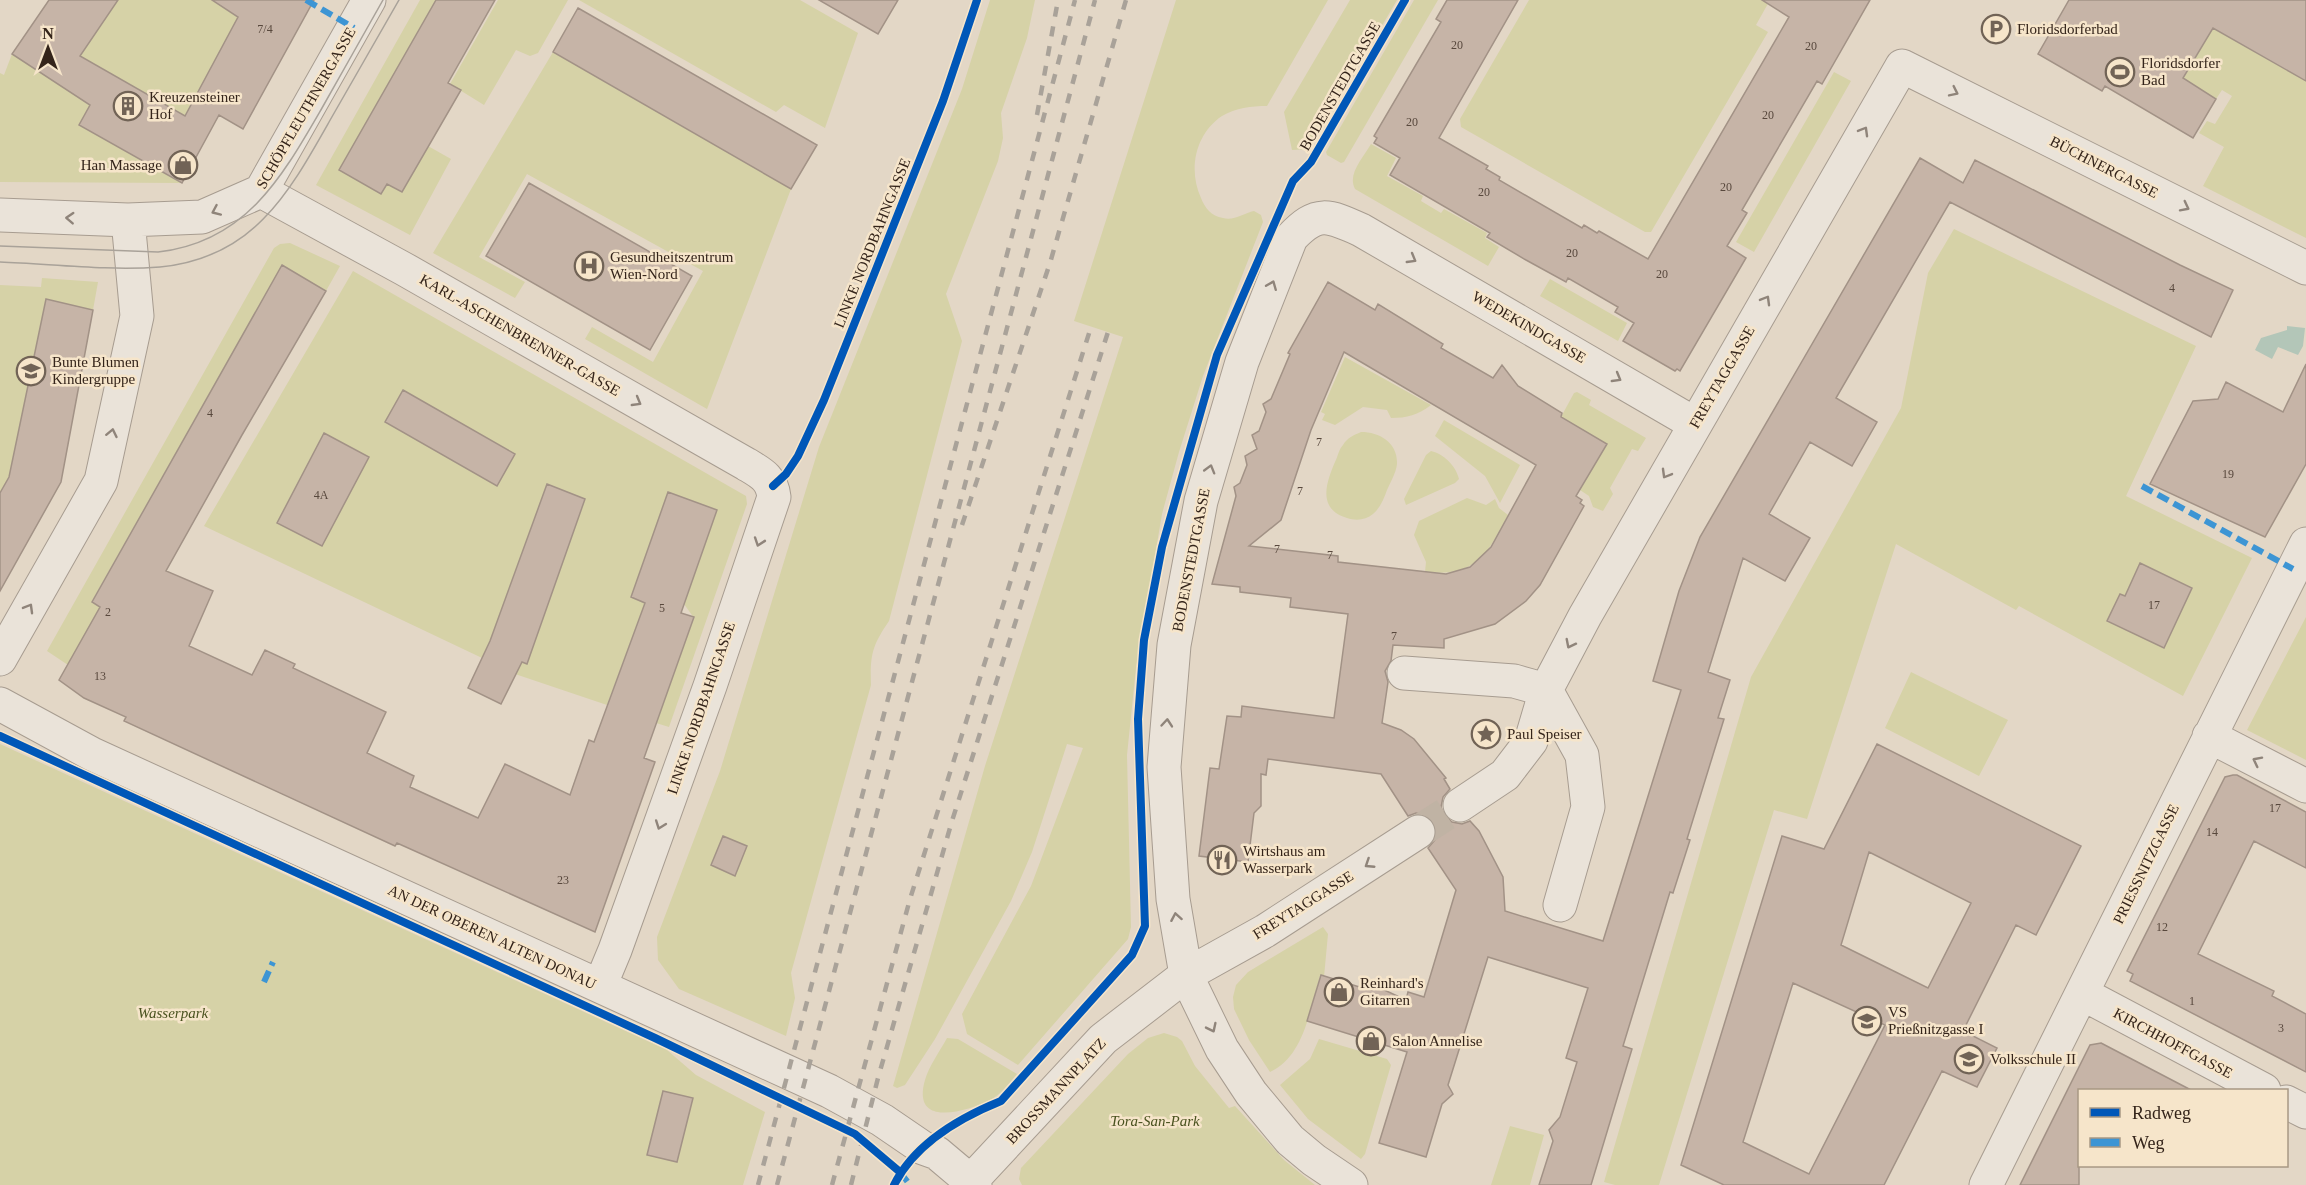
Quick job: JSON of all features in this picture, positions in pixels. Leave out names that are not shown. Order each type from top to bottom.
[{"type":"street","name":"SCHÖPFLEUTHNERGASSE","points":[[0,214],[128,220],[202,217],[261,191],[369,0]]},
{"type":"street","name":"BÜCHNERGASSE","points":[[1902,66],[2306,268]]},
{"type":"street","name":"FREYTAGGASSE","points":[[1460,805],[1505,775],[1531,741],[1546,690],[1584,616],[1902,66]]},
{"type":"street","name":"KARL-ASCHENBRENNER-GASSE","points":[[261,191],[404,269],[764,475],[773,486]]},
{"type":"street","name":"BODENSTEDTGASSE","points":[[1186,975],[1173,899],[1164,767],[1174,645],[1201,501],[1242,362],[1291,238],[1305,222],[1321,218],[1341,220],[1361,230]]},
{"type":"street","points":[[0,659],[101,481],[137,316],[128,220]]},
{"type":"street","name":"WEDEKINDGASSE","points":[[1361,230],[1695,424]]},
{"type":"street","name":"LINKE NORDBAHNGASSE","points":[[600,986],[619,939],[717,664],[774,497],[773,486]]},
{"type":"street","name":"PRIESSNITZGASSE","points":[[1986,1185],[2306,544]]},
{"type":"street","points":[[1404,673],[1514,681],[1546,690],[1582,755],[1588,807],[1560,905]]},
{"type":"street","name":"AN DER OBEREN ALTEN DONAU","points":[[0,704],[92,754],[829,1091],[882,1120],[923,1148],[937,1153],[973,1183]]},
{"type":"street","points":[[2209,736],[2306,786]]},
{"type":"street","name":"FREYTAGGASSE","points":[[1186,975],[1265,931],[1418,832]]},
{"type":"street","points":[[1186,975],[1222,1049],[1251,1093],[1290,1140],[1314,1160],[1351,1185]]},
{"type":"street","name":"BROSSMANNPLATZ","points":[[973,1183],[1103,1039],[1186,975]]},
{"type":"street","name":"KIRCHHOFFGASSE","points":[[2083,994],[2262,1089]]},
{"type":"street","points":[[2288,1103],[2306,1113]]},
{"type":"green space","points":[[118,0],[235,0],[239,17],[185,116],[79,125],[182,183],[0,182],[0,73],[4,75],[12,54]]},
{"type":"green space","points":[[420,0],[437,0],[381,194],[387,184],[402,192],[428,146],[451,159],[410,235],[316,185]]},
{"type":"green space","points":[[498,0],[568,0],[538,53],[530,56],[516,50],[484,105],[450,84]]},
{"type":"green space","points":[[579,0],[800,0],[858,33],[825,128],[784,105],[776,112]]},
{"type":"green space","points":[[990,0],[1035,0],[1027,38],[1001,113],[1003,138],[998,161],[946,294],[962,341],[889,621],[873,651],[871,685],[791,973],[795,998],[786,1036],[679,989],[658,960],[657,937],[720,771],[819,447],[962,89]]},
{"type":"green space","points":[[1176,0],[1328,0],[1267,106],[1244,108],[1222,116],[1206,132],[1196,153],[1197,187],[1209,211],[1227,219],[1254,211],[1261,215],[1263,222],[1203,376],[1162,514],[1136,668],[1127,755],[1131,927],[1128,939],[1018,1065],[967,1034],[962,1014],[1031,886],[1083,748],[1067,744],[1032,852],[1011,901],[935,1039],[905,1085],[897,1088],[893,1086],[985,766],[1123,337],[1074,321]]},
{"type":"green space","points":[[1350,0],[1397,0],[1310,149],[1292,150],[1284,112]]},
{"type":"green space","points":[[1414,0],[1438,0],[1344,162],[1341,163],[1327,155],[1326,152]]},
{"type":"green space","points":[[1529,0],[1770,0],[1756,25],[1768,32],[1651,232],[1645,232],[1461,127],[1460,119]]},
{"type":"green space","points":[[2213,28],[2306,81],[2306,238],[2203,186],[2224,147],[2199,133],[2207,121],[2215,124],[2232,96],[2222,90],[2216,99],[2183,79]]},
{"type":"green space","points":[[553,52],[791,189],[707,409],[585,339],[592,327],[653,362],[703,271],[527,174],[479,257],[525,282],[515,298],[433,253]]},
{"type":"green space","points":[[1834,72],[1851,81],[1754,252],[1736,242]]},
{"type":"green space","points":[[1371,144],[1396,158],[1387,176],[1423,196],[1421,201],[1441,213],[1444,209],[1487,233],[1485,238],[1499,247],[1488,266],[1355,189],[1354,172]]},
{"type":"green space","points":[[1954,229],[2196,346],[2126,496],[2252,558],[2183,696],[2019,606],[2016,610],[1896,544],[1807,819],[1774,810],[1659,1185],[1615,1185],[1604,1182],[1751,677],[1901,408],[1928,273]]},
{"type":"green space","points":[[290,243],[340,266],[326,291],[282,265],[92,601],[100,607],[68,665],[47,651],[274,248],[280,244]]},
{"type":"green space","points":[[353,271],[746,496],[747,504],[669,727],[656,723],[694,618],[684,604],[717,510],[668,492],[631,597],[645,603],[607,705],[518,675],[204,526]]},
{"type":"green space","points":[[42,278],[98,282],[93,310],[46,300],[9,477],[0,493],[0,285],[41,287]]},
{"type":"green space","points":[[1550,279],[1627,323],[1618,341],[1540,296]]},
{"type":"green space","points":[[1345,357],[1431,405],[1417,414],[1402,417],[1391,418],[1387,410],[1363,407],[1335,425],[1322,420],[1325,414],[1321,412]]},
{"type":"green space","points":[[1577,392],[1591,400],[1589,405],[1646,438],[1638,451],[1632,449],[1610,488],[1613,494],[1603,511],[1593,507],[1589,496],[1580,490],[1606,444],[1561,417],[1574,393]]},
{"type":"green space","points":[[1444,420],[1520,465],[1500,503],[1485,476],[1435,436]]},
{"type":"green space","points":[[1361,432],[1375,434],[1386,440],[1394,450],[1397,464],[1378,509],[1367,518],[1354,519],[1338,514],[1331,508],[1326,494],[1332,470],[1342,447],[1349,439]]},
{"type":"green space","points":[[1431,451],[1449,461],[1459,479],[1455,483],[1406,505],[1404,499],[1426,455]]},
{"type":"green space","points":[[1467,498],[1486,505],[1495,499],[1499,508],[1508,515],[1486,552],[1468,567],[1442,573],[1425,572],[1426,562],[1414,535],[1419,521]]},
{"type":"green space","points":[[2306,617],[2306,760],[2247,730]]},
{"type":"green space","points":[[1911,672],[2008,720],[1979,776],[1885,728]]},
{"type":"green space","name":"Wasserpark","points":[[0,744],[667,1050],[696,1075],[765,1112],[743,1185],[0,1185]]},
{"type":"green space","points":[[1323,927],[1328,934],[1324,977],[1320,976],[1309,1017],[1298,1044],[1282,1065],[1270,1072],[1249,1040],[1234,1009],[1233,997],[1236,985],[1248,972]]},
{"type":"green space","name":"Tora-San-Park","points":[[1164,1033],[1182,1041],[1195,1066],[1229,1108],[1235,1106],[1284,1160],[1315,1185],[1022,1185],[1019,1179],[1021,1168],[1128,1054],[1148,1038]]},
{"type":"green space","points":[[947,1038],[958,1039],[1017,1074],[998,1095],[980,1105],[955,1112],[933,1111],[926,1105],[923,1095],[925,1080]]},
{"type":"green space","points":[[1319,1039],[1387,1059],[1391,1065],[1365,1154],[1361,1159],[1308,1119],[1280,1085],[1310,1059]]},
{"type":"green space","points":[[1510,1126],[1544,1135],[1530,1185],[1491,1185]]},
{"type":"shaded area","points":[[2287,326],[2305,328],[2303,346],[2298,355],[2278,347],[2272,359],[2255,350],[2261,338],[2287,330]]},
{"type":"building","points":[[49,0],[118,0],[80,56],[185,116],[238,17],[212,0],[314,0],[243,129],[219,115],[182,183],[79,125],[90,105],[12,54]]},
{"type":"building","points":[[436,0],[495,0],[448,83],[461,90],[402,192],[387,184],[381,194],[339,170]]},
{"type":"building","points":[[819,0],[898,0],[878,34]]},
{"type":"building","points":[[1447,0],[1518,0],[1439,138],[1488,166],[1486,169],[1500,177],[1499,180],[1582,228],[1584,225],[1597,233],[1599,231],[1648,259],[1789,17],[1762,0],[1870,0],[1822,84],[1817,81],[1742,210],[1747,213],[1727,246],[1746,258],[1680,371],[1677,369],[1675,371],[1623,341],[1634,323],[1615,312],[1618,307],[1568,278],[1566,282],[1526,260],[1487,237],[1490,233],[1390,175],[1400,158],[1374,143],[1377,138],[1374,136],[1441,22],[1436,19]]},
{"type":"building","name":"Floridsdorfer Bad","points":[[2069,0],[2306,0],[2306,81],[2213,28],[2183,78],[2216,99],[2193,138],[2105,86],[2102,91],[2038,54]]},
{"type":"building","points":[[578,8],[817,145],[791,189],[553,52]]},
{"type":"building","points":[[1920,158],[1963,183],[1975,160],[2233,290],[2211,337],[1950,202],[1836,398],[1877,422],[1852,466],[1810,442],[1769,514],[1810,538],[1785,581],[1743,558],[1708,672],[1730,680],[1718,718],[1724,719],[1687,839],[1690,840],[1673,893],[1670,892],[1623,1046],[1632,1049],[1591,1185],[1539,1185],[1553,1141],[1549,1130],[1560,1117],[1577,1062],[1566,1058],[1588,988],[1488,957],[1448,1085],[1453,1094],[1442,1104],[1426,1157],[1379,1143],[1407,1052],[1307,1021],[1321,975],[1369,990],[1380,988],[1406,1000],[1408,992],[1424,997],[1456,890],[1428,848],[1435,840],[1437,832],[1434,822],[1426,815],[1416,813],[1408,816],[1381,774],[1268,759],[1266,775],[1261,774],[1261,806],[1254,813],[1248,862],[1199,856],[1210,768],[1219,769],[1227,716],[1241,717],[1242,706],[1334,718],[1348,614],[1290,607],[1291,598],[1240,592],[1240,587],[1212,584],[1236,496],[1234,487],[1240,483],[1247,465],[1245,456],[1257,449],[1252,435],[1259,431],[1266,412],[1263,404],[1271,399],[1290,354],[1288,353],[1328,282],[1375,310],[1378,304],[1443,344],[1441,348],[1493,378],[1502,365],[1518,386],[1562,413],[1561,417],[1607,444],[1576,496],[1582,500],[1580,503],[1584,506],[1540,585],[1526,601],[1495,624],[1444,639],[1444,648],[1393,645],[1391,661],[1385,671],[1388,682],[1382,723],[1401,730],[1414,739],[1446,778],[1444,779],[1450,789],[1443,797],[1441,807],[1444,815],[1452,822],[1462,824],[1470,821],[1479,831],[1503,877],[1505,911],[1603,941],[1681,690],[1653,681],[1679,591],[1700,537]],"holes":[[[1344,352],[1536,465],[1491,547],[1470,567],[1446,574],[1338,562],[1338,556],[1249,546],[1281,520],[1311,430]]]},
{"type":"building","name":"Gesundheitszentrum Wien-Nord","points":[[529,183],[692,276],[650,350],[486,256]]},
{"type":"building","points":[[282,265],[326,291],[166,571],[213,591],[189,646],[252,675],[265,650],[295,664],[293,668],[386,712],[367,753],[414,776],[410,787],[478,818],[505,764],[570,795],[589,740],[594,742],[645,603],[631,597],[668,492],[717,510],[681,613],[694,617],[644,758],[655,762],[595,932],[397,843],[395,846],[124,721],[126,717],[84,698],[59,680],[100,607],[92,602]]},
{"type":"building","points":[[46,299],[93,310],[61,482],[0,591],[0,493],[9,477]]},
{"type":"building","points":[[2306,364],[2306,464],[2265,537],[2150,484],[2193,401],[2218,399],[2226,382],[2283,412]]},
{"type":"building","points":[[403,390],[515,454],[497,486],[385,422]]},
{"type":"building","points":[[324,433],[369,457],[322,546],[277,523]]},
{"type":"building","points":[[547,484],[585,499],[527,664],[522,662],[501,704],[468,688],[490,641]]},
{"type":"building","points":[[2140,563],[2192,588],[2164,648],[2107,621],[2120,594],[2125,596]]},
{"type":"building","points":[[1877,744],[2081,846],[2036,935],[2016,925],[1963,1031],[1997,1048],[1977,1087],[1942,1071],[1884,1185],[1724,1185],[1681,1165],[1782,836],[1824,849]],"holes":[[[1869,852],[1971,903],[1928,988],[1841,945]],[[1793,983],[1885,1025],[1809,1174],[1743,1142]]]},
{"type":"building","points":[[2237,775],[2306,812],[2306,868],[2254,841],[2198,954],[2274,991],[2272,996],[2306,1014],[2306,1072],[2130,981],[2133,974],[2127,971],[2225,777]]},
{"type":"building","points":[[723,836],[747,846],[735,876],[711,865]]},
{"type":"building","points":[[2101,1043],[2189,1089],[2078,1089],[2079,1185],[2020,1185],[2090,1045]]},
{"type":"building","points":[[663,1091],[693,1098],[677,1162],[647,1155]]},
{"type":"tunnel","points":[[1418,832],[1460,805]]},
{"type":"tram line","points":[[0,246],[158,252],[189,246],[215,235],[238,220],[276,181],[307,134],[383,0]]},
{"type":"tram line","points":[[0,262],[100,268],[160,267],[193,261],[222,250],[246,234],[267,215],[302,169],[399,0]]},
{"type":"railway","points":[[1037,115],[1058,0]]},
{"type":"railway","points":[[758,1185],[1075,0]]},
{"type":"railway","points":[[777,1185],[1095,0]]},
{"type":"railway","points":[[962,525],[1050,263],[1126,0]]},
{"type":"railway","points":[[832,1185],[910,899],[1091,327]]},
{"type":"railway","points":[[851,1185],[878,1078],[952,821],[1108,332]]},
{"type":"marked path","points":[[306,0],[354,28]]},
{"type":"marked path","points":[[2142,486],[2293,569]]},
{"type":"marked path","points":[[264,982],[273,962]]},
{"type":"marked path","points":[[900,1172],[910,1185]]},
{"type":"cycle path","points":[[773,486],[786,474],[798,456],[824,400],[943,101],[977,0]]},
{"type":"cycle path","points":[[894,1185],[903,1170],[926,1144],[954,1124],[1001,1101],[1132,955],[1145,926],[1138,719],[1144,640],[1162,547],[1217,355],[1293,181],[1311,162],[1405,0]]},
{"type":"cycle path","points":[[0,736],[655,1038],[855,1134],[900,1172]]},
{"type":"place","name":"Floridsdorferbad","points":[[1996,29]]},
{"type":"place","name":"Floridsdorfer Bad","points":[[2120,72]]},
{"type":"place","name":"Kreuzensteiner Hof","points":[[128,106]]},
{"type":"place","name":"Han Massage","points":[[183,165]]},
{"type":"place","name":"Gesundheitszentrum Wien-Nord","points":[[589,266]]},
{"type":"place","name":"Bunte Blumen Kindergruppe","points":[[31,371]]},
{"type":"place","name":"Paul Speiser","points":[[1486,734]]},
{"type":"place","name":"Wirtshaus am Wasserpark","points":[[1222,860]]},
{"type":"place","name":"Reinhard's Gitarren","points":[[1339,992]]},
{"type":"place","name":"VS Prießnitzgasse I","points":[[1867,1021]]},
{"type":"place","name":"Salon Annelise","points":[[1371,1041]]},
{"type":"place","name":"Volksschule II","points":[[1969,1059]]}]
